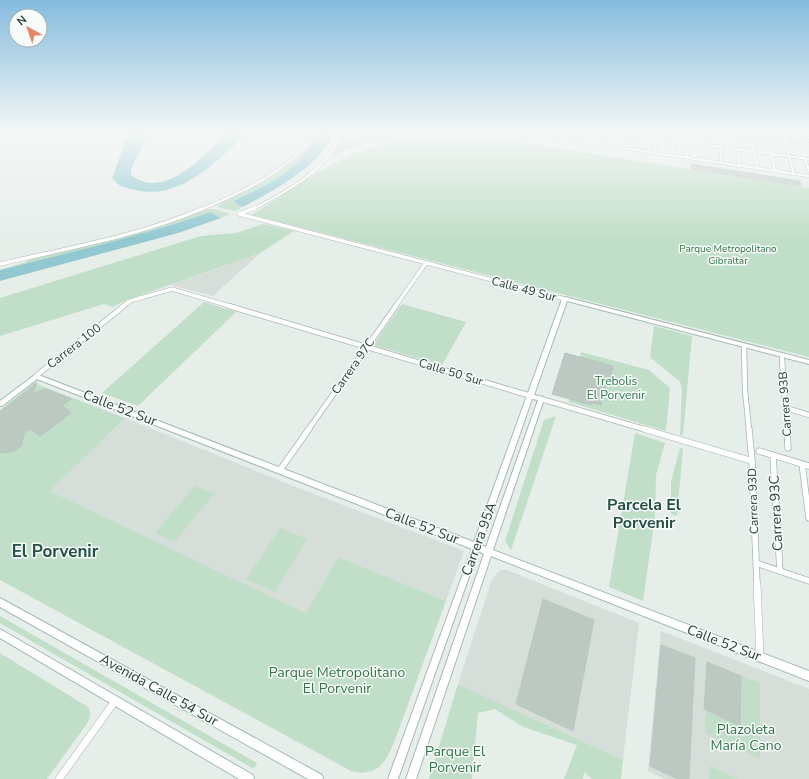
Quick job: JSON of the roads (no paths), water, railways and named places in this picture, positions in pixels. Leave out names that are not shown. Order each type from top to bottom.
[{"type":"street","points":[[0,264],[157,224],[210,206],[235,196],[282,167]]},
{"type":"street","name":"Calle 49 Sur","points":[[317,167],[278,196],[251,210],[239,214],[809,362]]},
{"type":"street","points":[[752,167],[809,176]]},
{"type":"street","points":[[792,167],[794,174]]},
{"type":"street","name":"Carrera 97C","points":[[280,470],[426,263]]},
{"type":"street","name":"Calle 50 Sur","points":[[151,294],[172,289],[752,461]]},
{"type":"street","name":"Carrera 100","points":[[0,404],[128,303],[151,294]]},
{"type":"street","name":"Carrera 95A","points":[[393,779],[565,299]]},
{"type":"street","name":"Carrera 93D","points":[[744,346],[745,390],[752,461],[760,657]]},
{"type":"street","name":"Carrera 93B","points":[[782,359],[788,448]]},
{"type":"street","name":"Calle 52 Sur","points":[[36,376],[809,676]]},
{"type":"street","name":"Carrera 95A","points":[[411,779],[541,399]]},
{"type":"street","points":[[786,408],[809,415]]},
{"type":"street","points":[[759,451],[809,466]]},
{"type":"street","name":"Carrera 93C","points":[[773,455],[780,571]]},
{"type":"street","points":[[802,464],[809,518]]},
{"type":"street","points":[[756,563],[809,581]]},
{"type":"street","name":"Avenida Calle 54 Sur","points":[[0,602],[318,779]]},
{"type":"street","points":[[0,633],[249,779]]},
{"type":"street","points":[[59,779],[115,700]]},
{"type":"water","points":[[116,167],[132,167],[131,175],[144,182],[158,183],[171,179],[189,167],[209,167],[184,184],[153,192],[122,187],[112,178]]},
{"type":"water","points":[[291,167],[307,167],[281,185],[242,207],[233,201],[266,185]]},
{"type":"water","points":[[210,212],[221,218],[178,233],[0,281],[0,270],[132,236]]},
{"type":"district","name":"Parcela El Porvenir","points":[[644,514]]},
{"type":"district","name":"El Porvenir","points":[[55,551]]},
{"type":"park label","name":"Parque Metropolitano Gibraltar","points":[[728,254]]},
{"type":"park label","name":"Trebolis El Porvenir","points":[[616,388]]},
{"type":"park label","name":"Parque Metropolitano El Porvenir","points":[[337,680]]},
{"type":"park label","name":"Plazoleta María Cano","points":[[746,738]]},
{"type":"park label","name":"Parque El Porvenir","points":[[455,760]]}]
